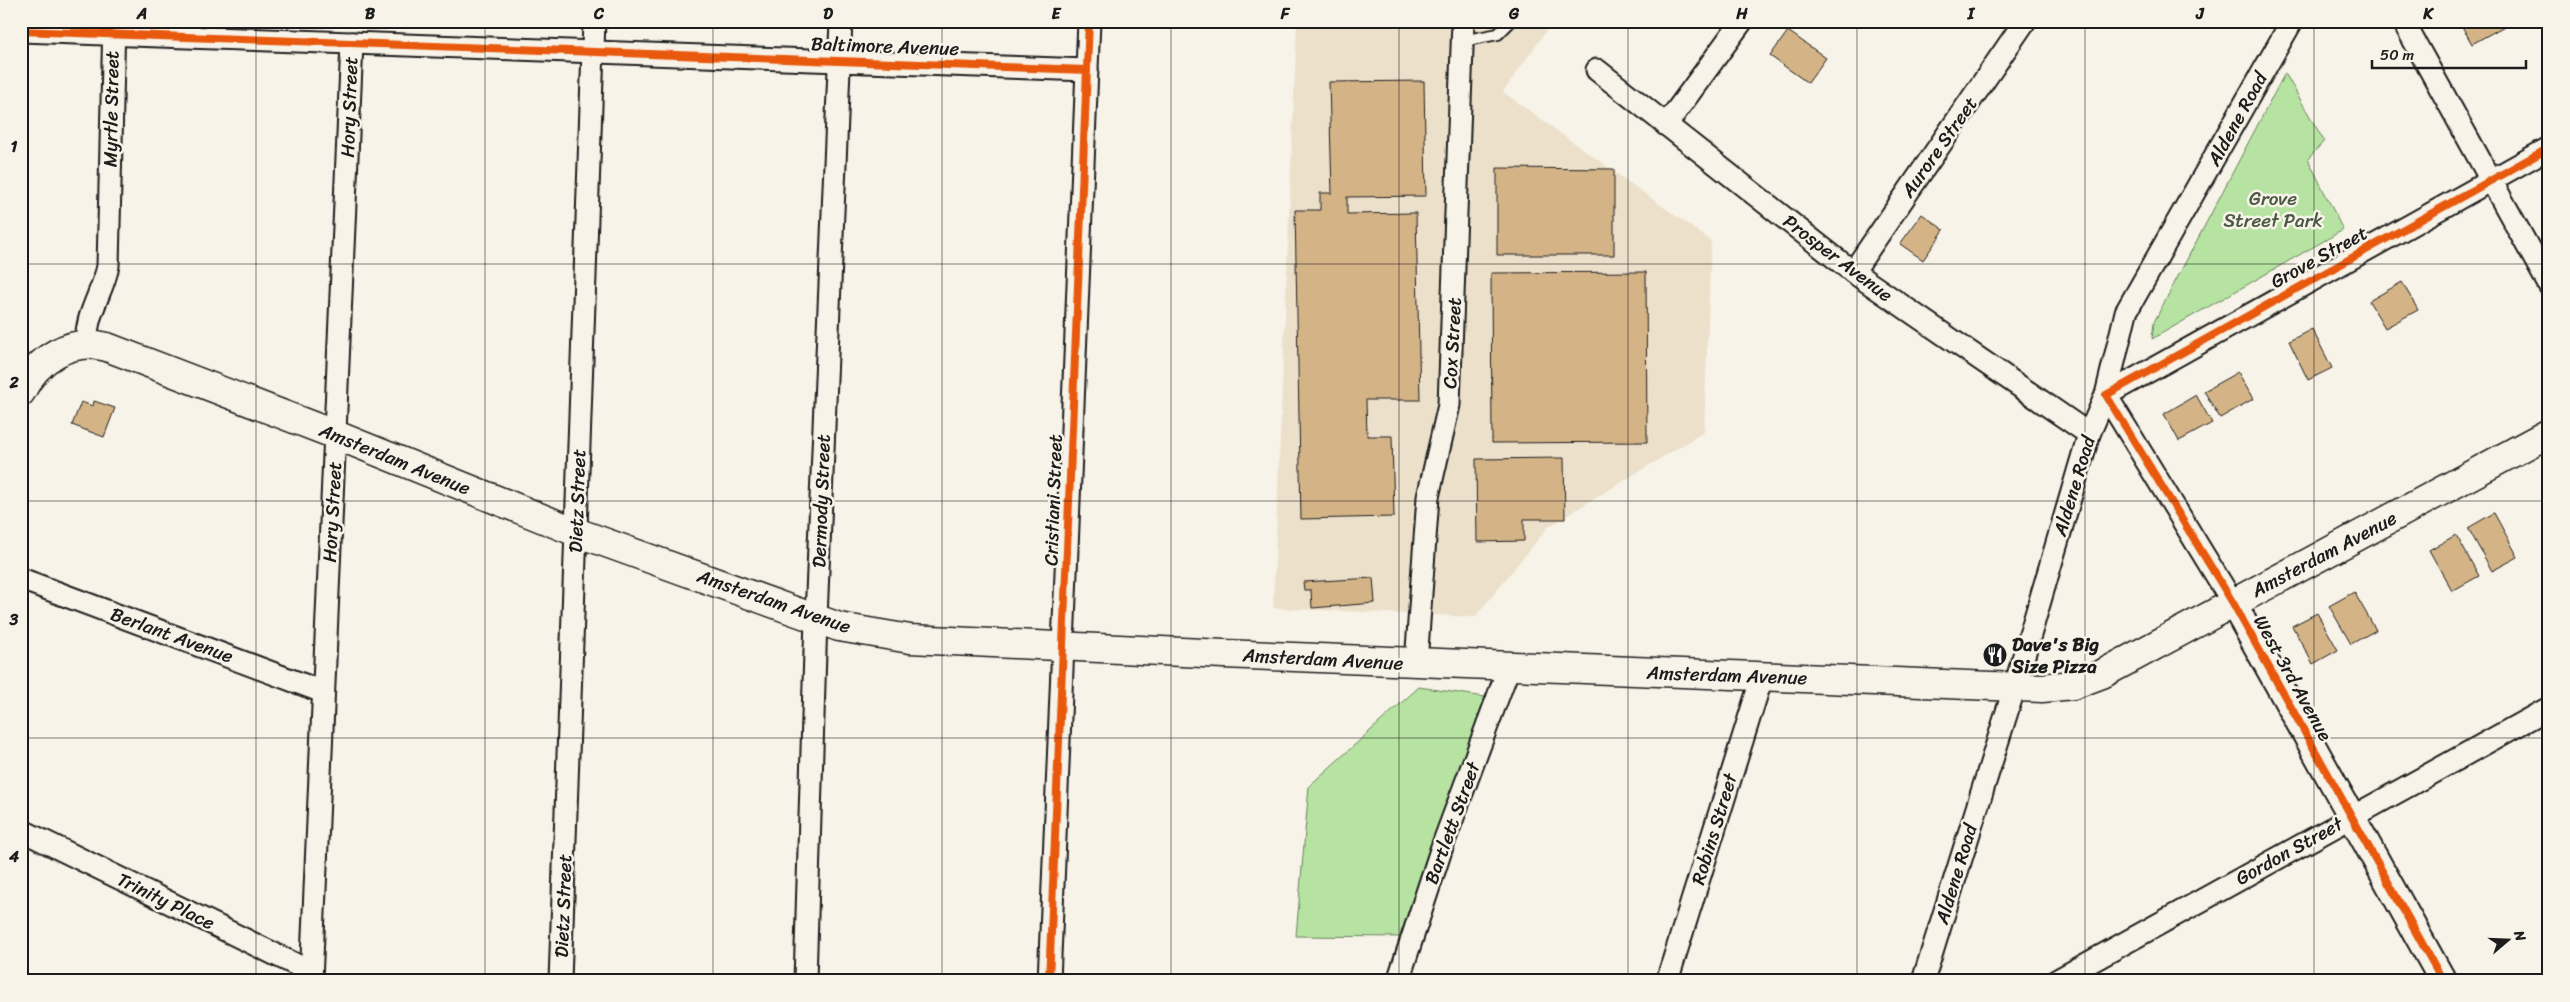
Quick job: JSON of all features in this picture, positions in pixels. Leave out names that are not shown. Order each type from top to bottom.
[{"type":"main road","name":"Amsterdam Avenue","points":[[86,344],[107,347],[336,435],[576,532],[816,618],[839,626],[910,639],[1416,663],[2042,688],[2073,685],[2102,674],[2549,433]]},
{"type":"main road","points":[[21,392],[31,375],[52,355],[86,344]]},
{"type":"street","name":"Dietz Street","points":[[560,981],[594,21]]},
{"type":"street","name":"Dermody Street","points":[[806,981],[816,618],[842,21]]},
{"type":"street","name":"Cristiani Street","points":[[1050,981],[1089,21]]},
{"type":"street","points":[[1666,125],[1742,21]]},
{"type":"street","name":"Aurore Street","points":[[1852,272],[2025,21]]},
{"type":"street","name":"Aldene Road","points":[[1923,981],[2015,686],[2089,434],[2106,395],[2126,312],[2250,98],[2292,21]]},
{"type":"street","points":[[2403,21],[2549,285]]},
{"type":"street","name":"Baltimore Avenue","points":[[21,31],[113,28],[352,43],[1087,70]]},
{"type":"street","name":"Myrtle Street","points":[[86,344],[88,324],[102,290],[108,266],[113,28]]},
{"type":"street","name":"Cox Street","points":[[1416,663],[1428,497],[1449,405],[1463,31]]},
{"type":"street","name":"Hory Street","points":[[311,976],[352,43]]},
{"type":"street","name":"Prosper Avenue","points":[[1597,70],[1852,272],[2089,434]]},
{"type":"street","name":"Grove Street","points":[[2106,395],[2549,148]]},
{"type":"street","name":"West 3rd Avenue","points":[[2106,395],[2233,602],[2443,981]]},
{"type":"street","name":"Berlant Avenue","points":[[21,579],[323,692]]},
{"type":"street","name":"Bartlett Street","points":[[1398,981],[1442,848],[1509,667]]},
{"type":"street","name":"Robins Street","points":[[1667,981],[1762,677]]},
{"type":"street","name":"Gordon Street","points":[[2056,981],[2549,708]]},
{"type":"street","name":"Trinity Place","points":[[21,830],[311,976]]},
{"type":"lane","points":[[1463,31],[1498,34],[1511,21]]},
{"type":"shaded area","points":[[1297,21],[1553,21],[1503,92],[1711,241],[1704,432],[1548,527],[1475,617],[1273,608]]},
{"type":"green space","name":"Grove Street Park","points":[[2285,73],[2324,141],[2308,159],[2343,230],[2152,339],[2154,322]]},
{"type":"green space","points":[[1419,687],[1485,697],[1400,937],[1296,936],[1309,786]]},
{"type":"building","points":[[2459,21],[2506,21],[2508,24],[2472,44]]},
{"type":"building","points":[[1788,31],[1826,58],[1808,83],[1770,56]]},
{"type":"building","points":[[1424,81],[1426,196],[1347,197],[1347,214],[1416,213],[1420,400],[1366,400],[1367,436],[1392,436],[1394,517],[1301,519],[1295,210],[1320,210],[1320,193],[1332,193],[1329,82]]},
{"type":"building","points":[[1497,168],[1614,169],[1614,255],[1497,255]]},
{"type":"building","points":[[1922,214],[1944,230],[1923,260],[1900,244]]},
{"type":"building","points":[[1646,272],[1647,442],[1492,443],[1491,273]]},
{"type":"building","points":[[2402,282],[2418,310],[2385,328],[2369,301]]},
{"type":"building","points":[[2312,329],[2332,368],[2308,380],[2289,341]]},
{"type":"building","points":[[2238,372],[2253,399],[2220,418],[2204,391]]},
{"type":"building","points":[[2196,395],[2212,423],[2179,441],[2164,414]]},
{"type":"building","points":[[94,401],[115,408],[104,437],[72,425],[81,402],[93,406]]},
{"type":"building","points":[[1564,458],[1565,519],[1524,519],[1524,541],[1477,542],[1476,459]]},
{"type":"building","points":[[2494,513],[2518,557],[2492,571],[2468,528]]},
{"type":"building","points":[[2456,535],[2479,576],[2452,591],[2429,550]]},
{"type":"building","points":[[1373,578],[1375,603],[1312,608],[1311,590],[1304,590],[1303,582]]},
{"type":"building","points":[[2354,592],[2376,630],[2351,644],[2329,606]]},
{"type":"building","points":[[2317,613],[2338,650],[2313,664],[2292,626]]},
{"type":"cycle path","points":[[1049,981],[1089,21]]},
{"type":"cycle path","points":[[21,31],[1087,70]]},
{"type":"cycle path","points":[[2443,981],[2233,603],[2106,395],[2549,148]]},
{"type":"place","name":"Dave's Big Size Pizza","points":[[1995,655]]}]
